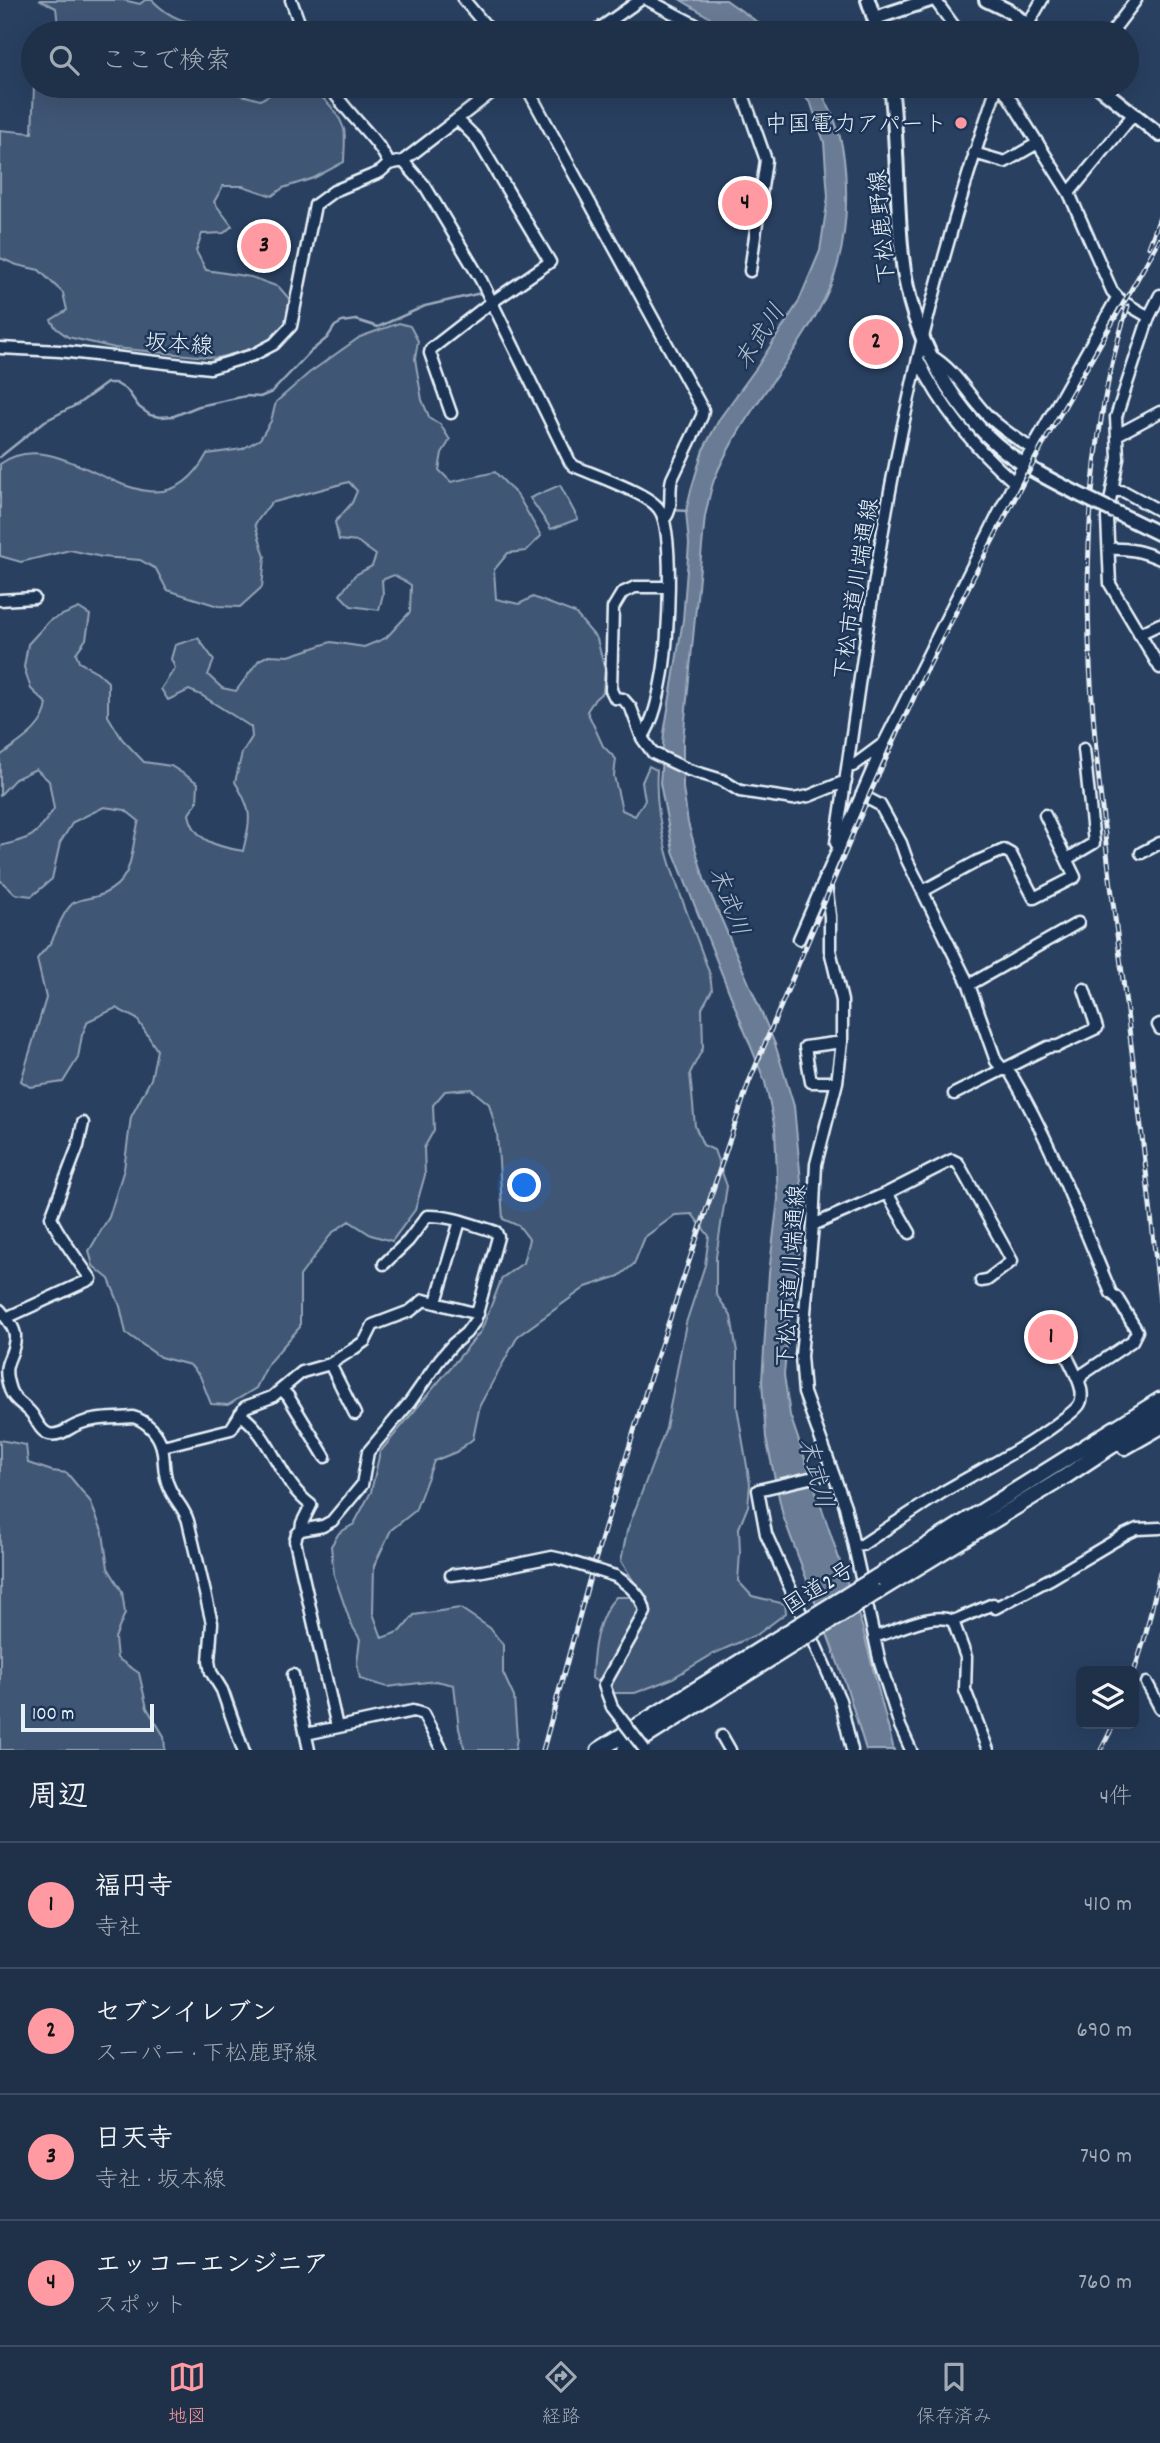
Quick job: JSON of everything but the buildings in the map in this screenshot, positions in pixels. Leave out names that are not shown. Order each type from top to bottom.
[{"type":"highway","name":"国道2号","points":[[599,1750],[799,1633],[1159,1408]]},
{"type":"highway","name":"国道2号","points":[[1061,1471],[1159,1408]]},
{"type":"highway","name":"国道2号","points":[[625,1750],[799,1633]]},
{"type":"main road","points":[[868,0],[876,21]]},
{"type":"main road","points":[[875,18],[930,0]]},
{"type":"main road","points":[[986,0],[1009,11],[1020,21]]},
{"type":"main road","name":"下松鹿野線","points":[[893,98],[902,257],[914,316],[923,340],[924,358],[978,426],[1004,450],[1044,477],[1160,534]]},
{"type":"main road","points":[[1112,98],[1133,115],[1158,129]]},
{"type":"street","points":[[291,0],[299,21]]},
{"type":"street","points":[[464,0],[482,21]]},
{"type":"street","points":[[610,21],[640,0]]},
{"type":"street","points":[[648,0],[688,21]]},
{"type":"street","points":[[935,0],[951,21]]},
{"type":"street","points":[[1033,21],[1042,0]]},
{"type":"street","points":[[1120,21],[1136,0]]},
{"type":"street","points":[[336,98],[382,151],[389,164]]},
{"type":"street","name":"坂本線","points":[[0,348],[210,368],[253,355],[274,344],[291,326],[315,205],[334,191],[380,172],[389,164],[403,162],[485,98]]},
{"type":"street","points":[[533,98],[702,410],[702,416],[670,488],[670,571],[664,670],[653,715],[642,738]]},
{"type":"street","points":[[744,98],[766,160],[750,271]]},
{"type":"street","points":[[923,340],[974,153],[995,98]]},
{"type":"street","points":[[1007,98],[1069,192],[1117,298],[1149,317]]},
{"type":"street","points":[[1069,192],[1133,115]]},
{"type":"street","points":[[451,413],[430,353],[431,349],[550,262],[477,139],[458,120]]},
{"type":"street","points":[[974,153],[1005,162],[1038,143]]},
{"type":"street","points":[[403,162],[425,186],[490,305],[570,462],[642,496],[668,513]]},
{"type":"street","points":[[1160,295],[1149,317],[1116,417],[1118,458],[1107,518],[1110,584],[1160,668]]},
{"type":"street","points":[[924,358],[944,363],[976,401],[1029,453],[1117,298]]},
{"type":"street","points":[[924,358],[954,418],[1014,482]]},
{"type":"street","name":"下松市道川端通線","points":[[838,846],[836,843],[889,493],[924,358]]},
{"type":"street","points":[[1116,435],[1160,412]]},
{"type":"street","points":[[799,939],[884,743],[1020,471]]},
{"type":"street","points":[[1112,489],[1125,492],[1160,511]]},
{"type":"street","points":[[1109,549],[1143,551],[1160,558]]},
{"type":"street","points":[[668,587],[635,587],[622,593],[613,608],[611,690],[615,698],[623,699],[631,708],[642,738],[653,753],[689,770],[722,780],[740,792],[784,798],[809,796],[846,781]]},
{"type":"street","points":[[0,600],[34,598]]},
{"type":"street","points":[[1139,634],[1160,624]]},
{"type":"street","points":[[848,766],[853,766],[884,743]]},
{"type":"street","points":[[1067,859],[1094,843],[1084,749]]},
{"type":"street","points":[[855,1546],[862,1545],[944,1492],[1042,1435],[1079,1405],[1079,1381],[1083,1374],[1132,1341],[1137,1331],[1117,1298],[1111,1293],[1075,1202],[1036,1116],[1007,1069],[1001,1068],[996,1061],[968,985],[901,843],[880,805],[861,795]]},
{"type":"street","points":[[923,891],[1004,850],[1011,854],[1034,898],[1075,877],[1045,816]]},
{"type":"street","points":[[1141,853],[1160,843]]},
{"type":"street","name":"下松市道川端通線","points":[[825,877],[830,916],[830,950],[842,1001],[842,1042],[837,1082],[818,1149],[801,1356],[802,1380],[828,1474],[845,1506],[855,1546],[860,1583],[887,1689],[911,1750]]},
{"type":"street","points":[[968,985],[1078,923]]},
{"type":"street","points":[[954,1094],[1048,1047],[1058,1046],[1097,1028],[1084,989]]},
{"type":"street","points":[[837,1082],[811,1082],[805,1047],[842,1042]]},
{"type":"street","points":[[83,1123],[78,1146],[51,1217],[53,1227],[61,1234],[91,1279],[3,1314],[15,1338],[5,1364],[11,1393],[48,1434],[57,1434],[89,1421],[133,1417],[150,1427],[163,1446],[167,1484],[185,1509],[212,1623],[209,1661],[211,1672],[222,1690],[243,1750]]},
{"type":"street","points":[[813,1225],[887,1193],[952,1160],[958,1163],[1012,1261],[998,1269],[987,1280],[981,1281]]},
{"type":"street","points":[[887,1193],[910,1233]]},
{"type":"street","points":[[337,1727],[295,1541],[297,1534],[332,1521],[362,1485],[368,1452],[410,1402],[440,1359],[466,1333],[478,1314],[498,1237],[496,1232],[460,1221],[427,1216],[408,1241],[384,1264]]},
{"type":"street","points":[[436,1302],[460,1221]]},
{"type":"street","points":[[163,1446],[214,1432],[226,1432],[251,1404],[272,1397],[302,1372],[330,1364],[365,1341],[373,1325],[410,1311],[420,1301],[436,1302],[478,1314]]},
{"type":"street","points":[[1067,1356],[1079,1381]]},
{"type":"street","points":[[330,1364],[355,1414]]},
{"type":"street","points":[[282,1390],[324,1457]]},
{"type":"street","points":[[240,1414],[266,1440],[300,1497],[311,1505],[302,1523],[302,1530]]},
{"type":"street","points":[[828,1474],[758,1490],[766,1534],[840,1700],[852,1750]]},
{"type":"street","points":[[874,1637],[926,1619],[942,1617],[953,1621],[993,1604],[995,1608],[1137,1529],[1160,1528]]},
{"type":"street","points":[[451,1575],[552,1558],[615,1576],[629,1584],[644,1606],[645,1612],[604,1685],[612,1707],[645,1750]]},
{"type":"street","points":[[953,1621],[966,1657],[965,1690],[988,1750]]},
{"type":"street","points":[[293,1675],[309,1750]]},
{"type":"street","points":[[1147,1682],[1160,1708]]},
{"type":"street","points":[[306,1734],[413,1711],[423,1714],[440,1750]]},
{"type":"street","points":[[722,1736],[730,1750]]},
{"type":"shaded area","points":[[39,0],[123,0],[140,4],[145,0],[152,0],[173,16],[187,21],[58,21],[56,8]]},
{"type":"shaded area","points":[[681,0],[726,0],[756,21],[715,21]]},
{"type":"shaded area","points":[[33,98],[323,98],[336,113],[344,129],[344,162],[314,178],[283,188],[272,196],[243,186],[223,186],[214,202],[232,226],[224,233],[202,234],[196,251],[206,270],[251,277],[279,287],[291,301],[285,326],[273,339],[251,349],[217,358],[115,348],[68,337],[56,328],[51,320],[67,310],[63,293],[39,270],[0,258],[0,130],[32,133]]},
{"type":"shaded area","points":[[806,98],[824,98],[839,135],[846,187],[843,238],[830,287],[818,312],[740,430],[713,484],[705,516],[683,740],[683,788],[688,823],[704,879],[775,1044],[794,1106],[802,1192],[799,1256],[790,1309],[784,1375],[790,1415],[862,1626],[894,1750],[866,1750],[846,1685],[783,1516],[766,1438],[762,1381],[769,1273],[778,1199],[775,1128],[765,1082],[673,851],[660,783],[664,733],[683,620],[689,544],[686,511],[703,450],[720,418],[798,303],[820,251],[828,197],[824,142],[811,104]]},
{"type":"shaded area","points":[[399,323],[410,326],[418,341],[415,359],[422,400],[430,419],[440,424],[450,440],[442,453],[439,470],[451,482],[495,472],[518,496],[541,536],[526,551],[508,553],[494,570],[496,599],[519,604],[533,597],[575,613],[597,639],[605,670],[603,692],[587,711],[603,746],[616,759],[614,776],[622,810],[635,816],[645,800],[642,782],[649,766],[657,770],[660,822],[666,848],[710,975],[712,990],[702,1008],[703,1048],[690,1073],[695,1126],[703,1145],[714,1150],[727,1186],[716,1257],[716,1294],[731,1316],[737,1352],[737,1407],[750,1484],[748,1506],[739,1528],[738,1581],[752,1596],[785,1604],[786,1613],[758,1634],[713,1654],[671,1679],[635,1693],[612,1693],[592,1678],[595,1646],[604,1615],[616,1597],[631,1597],[637,1587],[621,1561],[627,1531],[666,1428],[686,1323],[705,1265],[709,1236],[692,1214],[675,1215],[645,1237],[634,1264],[619,1276],[586,1287],[518,1336],[480,1405],[473,1439],[456,1452],[434,1461],[415,1511],[391,1530],[374,1566],[373,1613],[382,1638],[401,1631],[414,1615],[460,1608],[490,1628],[503,1645],[503,1673],[514,1697],[517,1738],[515,1750],[465,1750],[459,1729],[454,1685],[436,1681],[387,1687],[360,1679],[357,1663],[360,1639],[351,1624],[334,1575],[331,1546],[339,1533],[354,1524],[371,1492],[380,1452],[481,1331],[502,1278],[523,1263],[529,1239],[519,1226],[503,1219],[497,1133],[489,1104],[471,1089],[445,1091],[433,1105],[434,1130],[424,1148],[425,1175],[415,1210],[392,1241],[371,1235],[349,1221],[332,1233],[300,1276],[300,1327],[269,1362],[256,1388],[228,1405],[211,1404],[200,1376],[190,1365],[160,1357],[126,1333],[120,1306],[109,1279],[93,1266],[89,1251],[109,1217],[124,1169],[131,1117],[151,1079],[157,1050],[137,1019],[116,1008],[88,1021],[82,1035],[78,1058],[63,1082],[30,1087],[21,1081],[46,998],[37,959],[51,942],[62,917],[72,904],[103,894],[122,880],[130,863],[139,821],[125,810],[104,807],[73,822],[60,843],[52,879],[32,896],[15,894],[0,880],[0,846],[32,835],[54,809],[49,781],[36,769],[15,779],[0,795],[0,756],[36,728],[45,713],[47,704],[31,689],[24,667],[28,644],[50,620],[79,608],[90,615],[86,639],[76,653],[79,662],[108,682],[108,716],[122,739],[144,762],[171,766],[198,783],[197,802],[189,814],[196,831],[209,842],[243,851],[249,815],[235,782],[242,753],[252,737],[251,727],[189,690],[168,700],[161,689],[175,668],[171,659],[175,645],[198,638],[214,660],[208,675],[222,688],[236,691],[259,660],[269,655],[289,656],[331,642],[364,647],[386,638],[410,612],[411,585],[394,575],[382,580],[383,594],[379,610],[351,606],[340,595],[355,575],[372,566],[376,555],[358,542],[339,540],[335,522],[352,503],[357,491],[349,482],[271,503],[255,524],[265,557],[262,587],[240,607],[218,606],[167,590],[156,569],[140,560],[102,557],[70,550],[21,562],[0,556],[0,464],[26,454],[53,456],[135,489],[161,491],[185,481],[207,454],[242,449],[260,439],[271,421],[276,402],[309,373],[360,337]]},
{"type":"shaded area","points":[[560,485],[578,519],[551,529],[530,498]]},
{"type":"shaded area","points":[[0,1440],[26,1445],[28,1463],[67,1473],[90,1501],[103,1533],[108,1568],[122,1591],[125,1613],[115,1638],[117,1658],[139,1673],[147,1708],[164,1736],[165,1750],[0,1750]]},
{"type":"waterway","points":[[0,457],[45,421],[78,404],[107,383],[115,383],[127,390],[139,407],[150,415],[174,416],[199,406],[246,396],[260,397],[272,392],[327,338],[335,326],[342,322],[356,320],[378,327],[425,306],[481,293],[487,303]]},
{"type":"waterway","points":[[542,416],[562,457]]},
{"type":"waterway","points":[[567,466],[646,504]]},
{"type":"waterway","points":[[672,510],[687,511]]},
{"type":"waterway","points":[[172,1480],[187,1508]]},
{"type":"waterway","points":[[199,1548],[216,1621],[214,1665],[230,1692],[250,1750]]},
{"type":"railway","points":[[1149,247],[1160,217]]},
{"type":"railway","points":[[543,1750],[589,1581],[649,1381],[749,1082],[868,798],[921,682],[1046,439],[1160,239]]},
{"type":"railway","points":[[1128,306],[1108,383],[1095,461],[1089,539],[1088,618],[1092,698],[1107,856],[1160,1302]]},
{"type":"railway","points":[[1136,1666],[1160,1573]]},
{"type":"railway","points":[[1101,1750],[1112,1729]]},
{"type":"place","name":"中国電力アパート","points":[[961,123]]},
{"type":"place","name":"エッコーエンジニア","points":[[745,203]]},
{"type":"place","name":"日天寺","points":[[264,246]]},
{"type":"place","name":"セブンイレブン","points":[[876,342]]},
{"type":"place","name":"福円寺","points":[[1051,1337]]},
{"type":"water label","name":"末武川","points":[[759,336]]},
{"type":"water label","name":"末武川","points":[[730,901]]},
{"type":"water label","name":"末武川","points":[[817,1473]]}]
